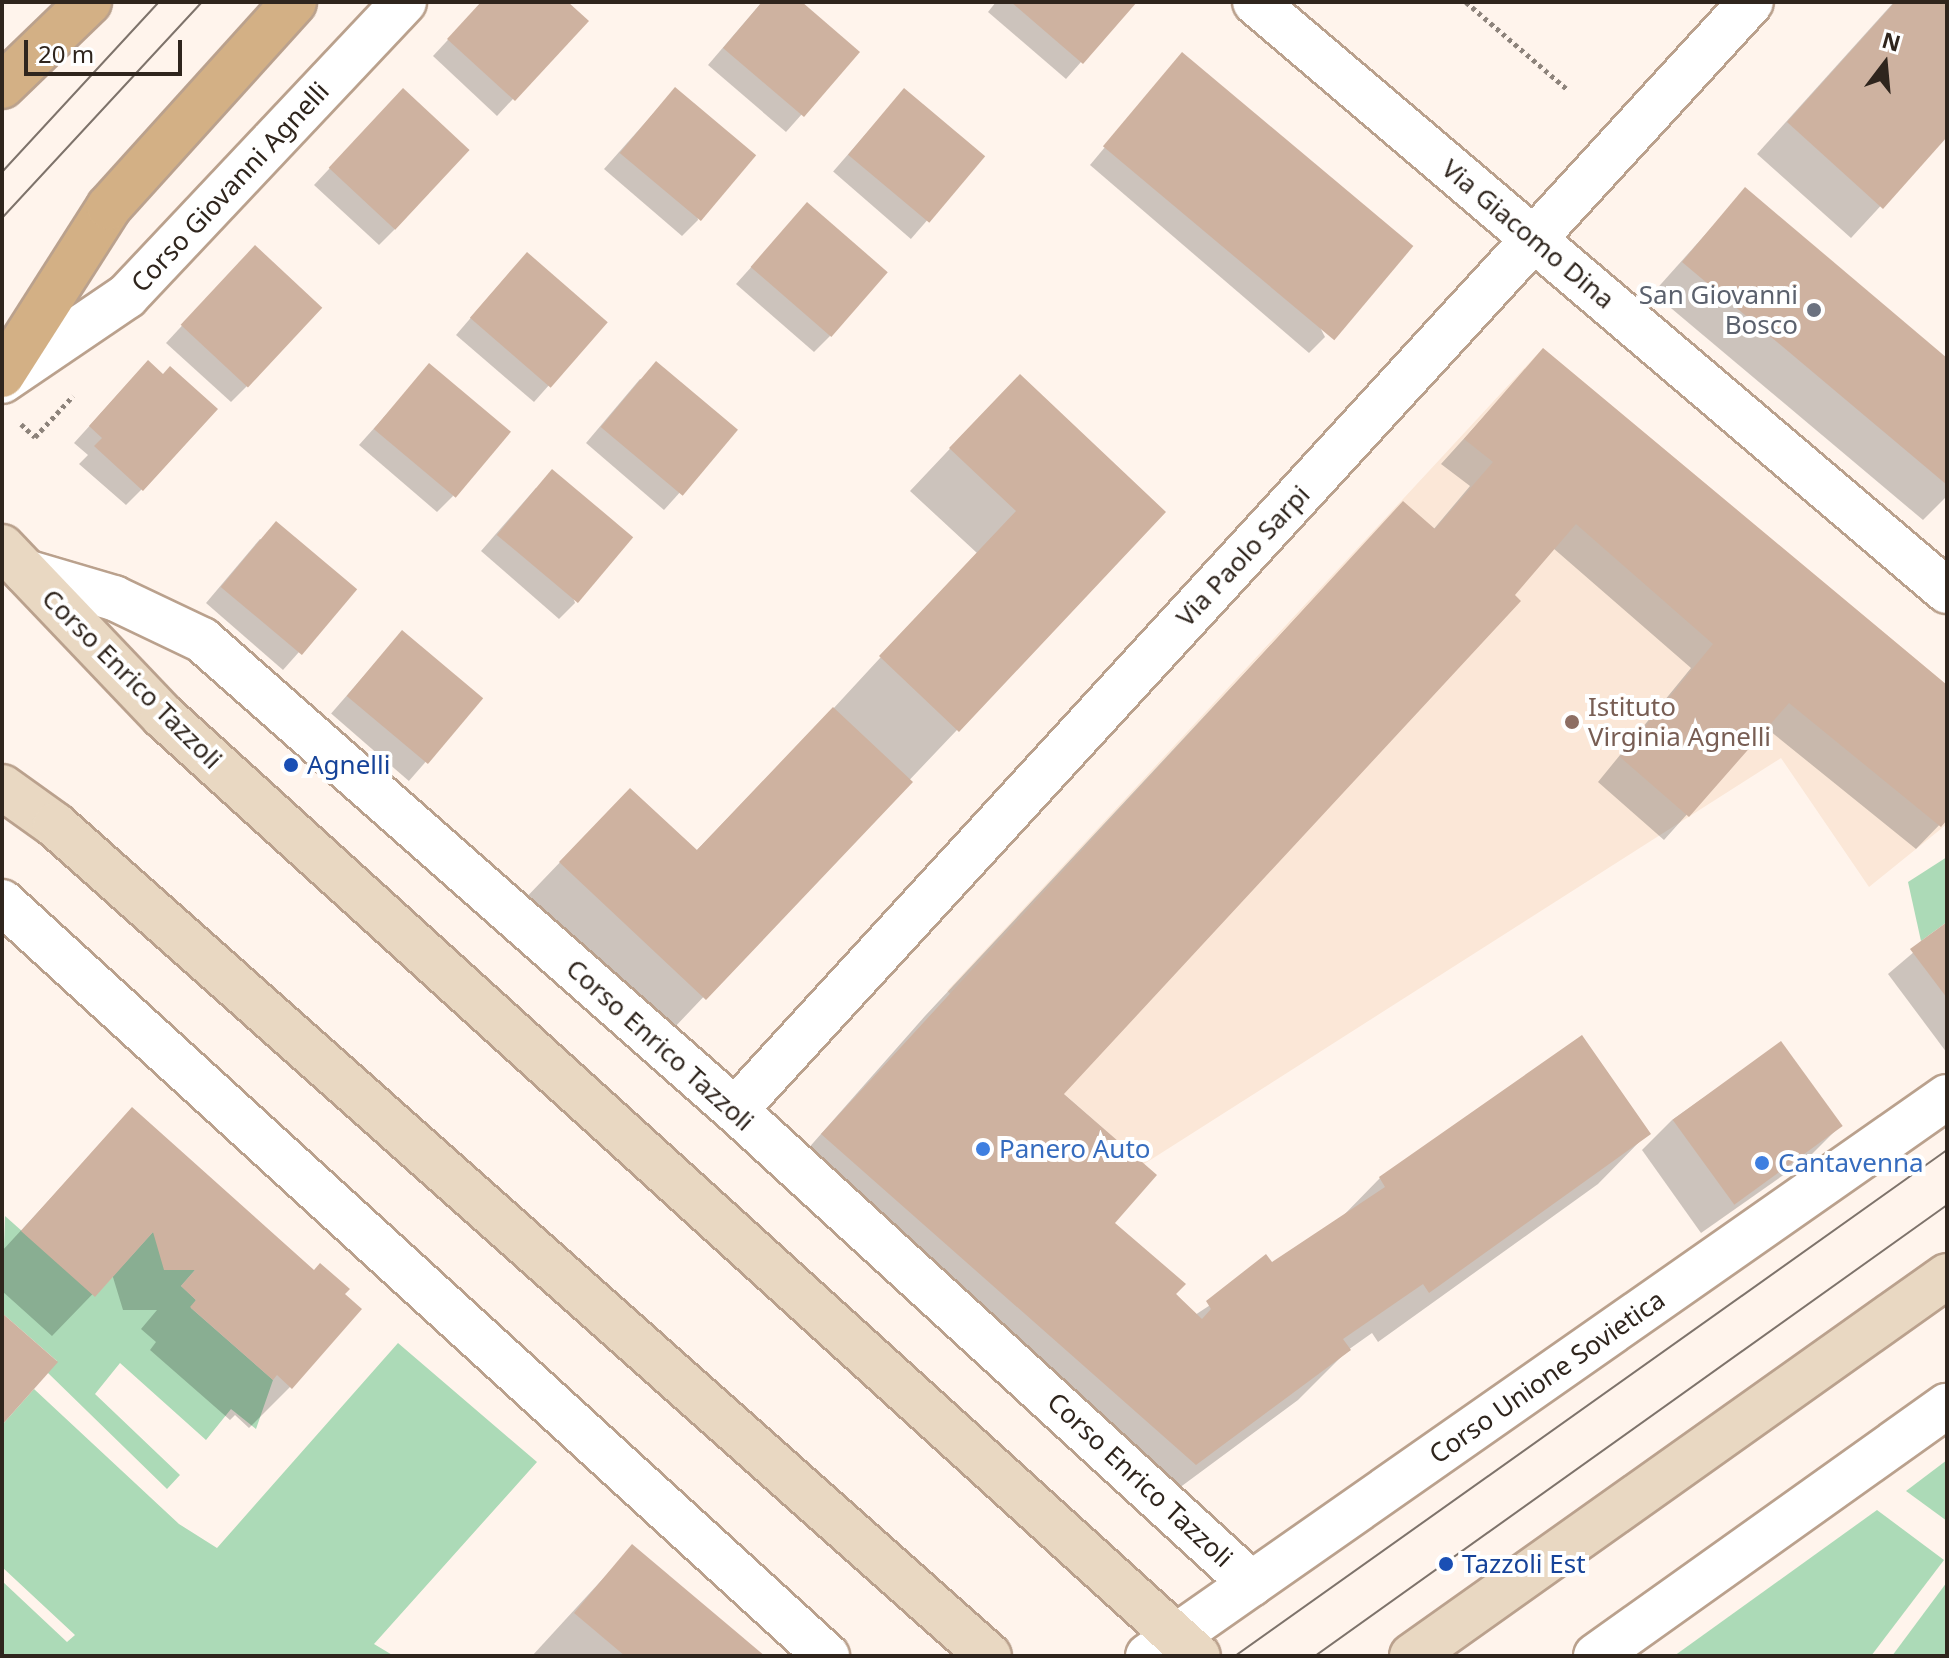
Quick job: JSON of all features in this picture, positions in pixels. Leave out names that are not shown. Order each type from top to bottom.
[{"type":"main road","points":[[2,86],[89,2]]},
{"type":"main road","name":"Corso Giovanni Agnelli","points":[[2,378],[109,207],[294,2]]},
{"type":"street","name":"Corso Giovanni Agnelli","points":[[2,378],[127,296],[404,2]]},
{"type":"street","name":"Via Giacomo Dina","points":[[1255,2],[1947,591]]},
{"type":"street","name":"Via Paolo Sarpi","points":[[735,1110],[1751,2]]},
{"type":"street","name":"Corso Enrico Tazzoli","points":[[14,559],[114,598],[202,640],[735,1110],[1252,1584]]},
{"type":"street","name":"Corso Enrico Tazzoli","points":[[14,559],[163,716],[1173,1650]]},
{"type":"street","points":[[2,787],[55,825],[989,1656]]},
{"type":"street","points":[[2,902],[827,1656]]},
{"type":"street","name":"Corso Unione Sovietica","points":[[1173,1650],[1252,1584],[1947,1097]]},
{"type":"street","points":[[1412,1656],[1947,1276]]},
{"type":"street","points":[[1596,1656],[1947,1406]]},
{"type":"path","points":[[1466,2],[1568,90]]},
{"type":"shaded area","name":"Istituto Virginia Agnelli","points":[[1543,348],[1947,685],[1947,824],[1869,887],[1781,758],[1144,1164],[947,991]]},
{"type":"green space","points":[[1947,857],[1947,922],[1921,941],[1908,882]]},
{"type":"green space","points":[[5,1216],[95,1296],[153,1232],[195,1270],[181,1286],[196,1300],[191,1308],[273,1380],[256,1429],[231,1409],[206,1440],[120,1363],[95,1394],[180,1475],[167,1489],[47,1372],[57,1361],[2,1313]]},
{"type":"green space","points":[[398,1343],[537,1462],[374,1644],[394,1656],[2,1656],[2,1581],[67,1642],[75,1635],[2,1567],[2,1425],[34,1389],[179,1524],[217,1548]]},
{"type":"green space","points":[[1947,1460],[1947,1521],[1906,1491]]},
{"type":"green space","points":[[1877,1510],[1944,1560],[1871,1656],[1674,1656]]},
{"type":"green space","points":[[1947,1582],[1947,1656],[1892,1656]]},
{"type":"building","points":[[481,2],[568,2],[589,21],[515,101],[447,39]]},
{"type":"building","points":[[762,2],[802,2],[860,52],[804,117],[723,48]]},
{"type":"building","points":[[1011,2],[1137,2],[1083,64]]},
{"type":"building","points":[[1895,2],[1947,2],[1947,137],[1883,209],[1787,122]]},
{"type":"building","points":[[1182,52],[1413,246],[1334,340],[1103,146]]},
{"type":"building","points":[[675,87],[756,155],[701,221],[620,153]]},
{"type":"building","points":[[403,88],[470,150],[395,230],[329,168]]},
{"type":"building","points":[[904,88],[985,156],[929,223],[848,155]]},
{"type":"building","name":"San Giovanni Bosco","points":[[1745,187],[1947,358],[1947,485],[1682,262]]},
{"type":"building","points":[[807,202],[888,272],[831,337],[751,267]]},
{"type":"building","points":[[255,245],[322,308],[248,387],[181,325]]},
{"type":"building","points":[[527,252],[608,322],[551,388],[470,318]]},
{"type":"building","points":[[1543,348],[1947,685],[1947,820],[1941,827],[1789,703],[1689,817],[1620,757],[1713,644],[1576,524],[1515,595],[1521,601],[1064,1094],[1157,1175],[1115,1223],[1186,1284],[1176,1294],[1202,1319],[1211,1309],[1206,1301],[1266,1254],[1272,1262],[1385,1187],[1379,1177],[1582,1035],[1651,1134],[1429,1293],[1423,1284],[1343,1339],[1351,1350],[1196,1465],[821,1134],[1403,501],[1435,529],[1493,462],[1464,439]]},
{"type":"building","points":[[148,360],[163,374],[170,366],[218,409],[143,491],[94,446],[102,438],[89,426]]},
{"type":"building","points":[[656,361],[738,430],[683,496],[601,427]]},
{"type":"building","points":[[429,363],[511,432],[456,498],[374,429]]},
{"type":"building","points":[[1020,374],[1166,512],[959,732],[879,656],[1016,511],[949,448]]},
{"type":"building","points":[[552,469],[633,537],[578,603],[497,535]]},
{"type":"building","points":[[276,521],[357,589],[302,655],[221,587]]},
{"type":"building","points":[[402,630],[483,698],[428,764],[347,696]]},
{"type":"building","points":[[833,707],[913,782],[706,1000],[559,862],[630,788],[697,850]]},
{"type":"building","points":[[1947,922],[1947,998],[1910,949]]},
{"type":"building","points":[[1781,1041],[1843,1126],[1734,1205],[1673,1120]]},
{"type":"building","points":[[132,1107],[314,1270],[320,1263],[350,1289],[345,1294],[362,1309],[292,1389],[277,1375],[273,1380],[190,1307],[196,1300],[181,1286],[195,1270],[164,1270],[153,1232],[95,1297],[21,1231]]},
{"type":"building","points":[[2,1313],[58,1362],[2,1425]]},
{"type":"building","points":[[632,1544],[765,1656],[625,1656],[574,1613]]},
{"type":"tram line","points":[[2,172],[159,2]]},
{"type":"tram line","points":[[2,218],[202,2]]},
{"type":"tram line","points":[[1235,1656],[1947,1150]]},
{"type":"tram line","points":[[1315,1656],[1947,1205]]},
{"type":"place","name":"San Giovanni Bosco","points":[[1814,310]]},
{"type":"place","name":"Istituto Virginia Agnelli","points":[[1572,722]]},
{"type":"place","name":"Agnelli","points":[[291,765]]},
{"type":"place","name":"Panero Auto","points":[[983,1149]]},
{"type":"place","name":"Cantavenna","points":[[1762,1163]]},
{"type":"place","name":"Tazzoli Est","points":[[1446,1564]]}]
